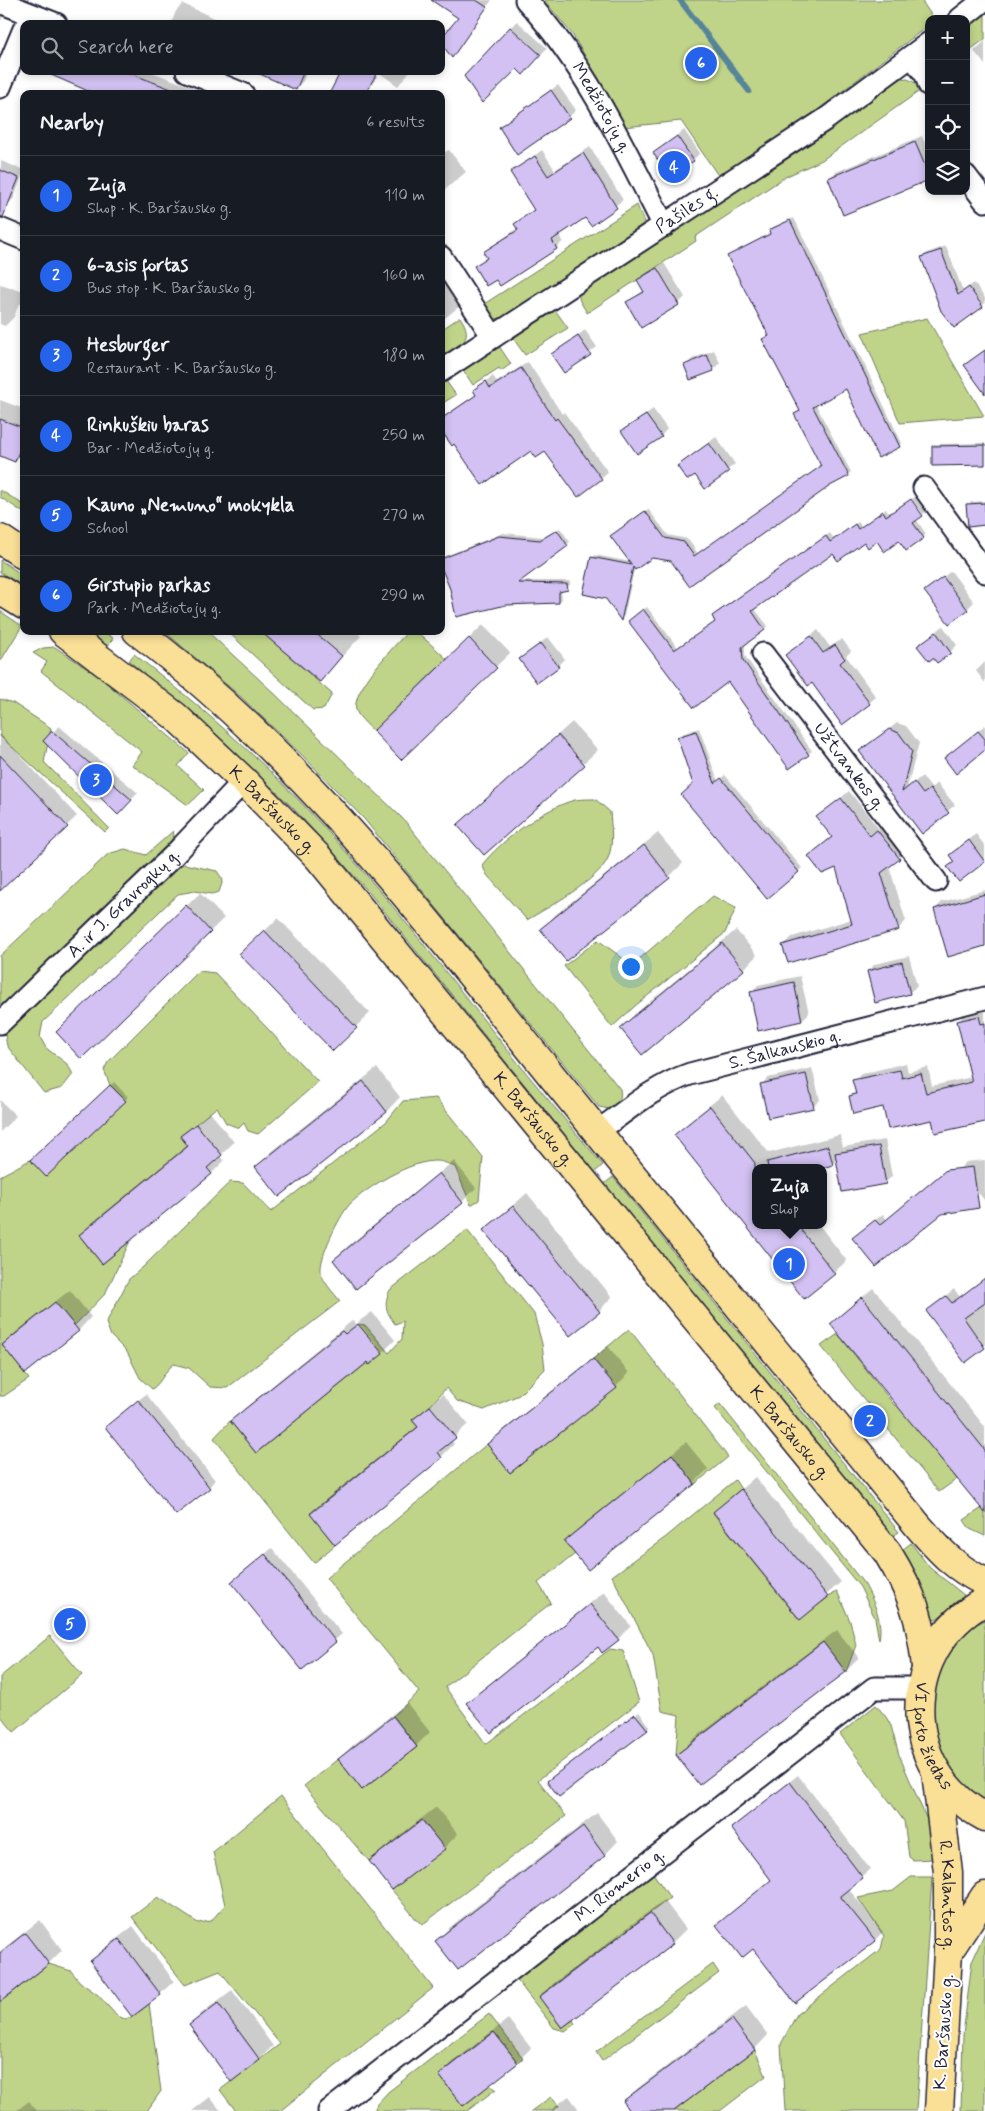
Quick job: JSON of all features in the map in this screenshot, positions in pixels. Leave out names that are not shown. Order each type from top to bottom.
[{"type":"main road","points":[[0,539],[20,552]]},
{"type":"main road","points":[[0,590],[20,602]]},
{"type":"main road","name":"K. Baršausko g.","points":[[68,635],[175,716],[244,781],[318,857],[887,1552],[910,1592],[918,1612],[923,1677]]},
{"type":"main road","points":[[142,635],[204,685],[287,762],[337,816],[423,916],[919,1527],[940,1551],[962,1570],[985,1582]]},
{"type":"main road","name":"VI forto žiedas","points":[[985,1601],[959,1619],[945,1633],[923,1677],[919,1710],[921,1731],[927,1752],[936,1772],[960,1800],[985,1817]]},
{"type":"main road","name":"R. Kalantos g.","points":[[936,1772],[948,1872],[948,1952]]},
{"type":"main road","name":"R. Kalantos g.","points":[[948,1952],[985,1896]]},
{"type":"main road","name":"K. Baršausko g.","points":[[939,2111],[948,1952]]},
{"type":"street","name":"Medžiotojų g.","points":[[526,0],[548,24],[591,89],[618,135],[664,226]]},
{"type":"street","points":[[965,15],[984,0]]},
{"type":"street","points":[[0,2],[29,17]]},
{"type":"street","points":[[0,87],[20,39]]},
{"type":"street","name":"Pašilės g.","points":[[445,368],[826,119],[925,46]]},
{"type":"street","points":[[912,56],[925,74]]},
{"type":"street","points":[[197,75],[233,90]]},
{"type":"street","points":[[970,181],[985,201]]},
{"type":"street","points":[[0,229],[20,237]]},
{"type":"street","points":[[445,263],[493,337]]},
{"type":"street","points":[[924,488],[985,572]]},
{"type":"street","name":"Užtvankos g.","points":[[763,654],[936,881]]},
{"type":"street","name":"A. ir J. Gravrogkų g.","points":[[0,1023],[173,856],[244,781]]},
{"type":"street","name":"S. Šalkauskio g.","points":[[597,1132],[674,1079],[985,998]]},
{"type":"street","name":"M. Riomerio g.","points":[[328,2111],[874,1688],[923,1677]]},
{"type":"green space","points":[[544,0],[921,0],[931,15],[925,15],[925,28],[811,115],[719,177],[681,121],[624,127],[610,98],[572,34]]},
{"type":"green space","points":[[985,13],[985,39],[970,50],[970,24]]},
{"type":"green space","points":[[902,78],[918,85],[921,90],[822,160],[785,177],[695,237],[696,241],[587,313],[578,294],[804,148]]},
{"type":"green space","points":[[637,205],[644,222],[642,225],[502,318],[492,319],[481,306]]},
{"type":"green space","points":[[555,310],[568,328],[525,355],[512,337]]},
{"type":"green space","points":[[460,317],[465,325],[466,337],[459,346],[445,356],[445,327]]},
{"type":"green space","points":[[927,318],[984,416],[900,423],[862,333]]},
{"type":"green space","points":[[499,346],[511,364],[501,371],[499,368],[473,385],[463,370]]},
{"type":"green space","points":[[445,382],[456,395],[445,402]]},
{"type":"green space","points":[[0,490],[20,502],[20,510],[0,497]]},
{"type":"green space","points":[[0,560],[20,573],[20,584],[0,572]]},
{"type":"green space","points":[[0,611],[20,625],[20,629],[0,662]]},
{"type":"green space","points":[[93,635],[109,635],[113,638],[108,646]]},
{"type":"green space","points":[[169,635],[211,635],[275,694],[404,820],[620,1089],[620,1099],[617,1103],[609,1109],[599,1107],[364,819],[303,756],[241,697]]},
{"type":"green space","points":[[231,635],[266,635],[332,694],[324,709],[313,710]]},
{"type":"green space","points":[[404,635],[420,635],[447,659],[373,731],[357,713],[356,701],[367,680]]},
{"type":"green space","points":[[55,647],[98,676],[189,753],[178,766],[204,790],[188,805],[132,765],[142,752],[41,671],[47,662],[33,653],[43,648]]},
{"type":"green space","points":[[134,654],[189,699],[260,762],[337,841],[603,1165],[595,1172],[367,890],[293,808],[218,736],[129,661]]},
{"type":"green space","points":[[0,699],[13,703],[51,728],[44,762],[109,828],[105,832],[0,736]]},
{"type":"green space","points":[[595,799],[610,812],[612,841],[608,858],[595,875],[584,884],[527,920],[487,875],[482,865],[500,846],[538,817],[575,800]]},
{"type":"green space","points":[[173,831],[174,836],[168,844],[0,1007],[0,956],[108,854],[125,849],[146,855]]},
{"type":"green space","points":[[184,864],[217,871],[223,880],[219,892],[211,894],[195,891],[178,894],[43,1022],[40,1037],[46,1048],[67,1064],[73,1074],[62,1088],[44,1093],[7,1046],[5,1035],[9,1024],[173,869]]},
{"type":"green space","points":[[713,896],[736,908],[725,933],[612,1027],[564,966],[598,940],[632,965]]},
{"type":"green space","points":[[199,971],[215,973],[318,1082],[258,1134],[248,1131],[244,1123],[239,1128],[226,1123],[217,1107],[181,1136],[188,1146],[79,1235],[102,1264],[130,1241],[105,1294],[74,1326],[55,1303],[2,1345],[29,1379],[4,1396],[0,1396],[0,1176],[30,1160],[46,1176],[125,1101],[110,1085],[104,1070],[108,1062]]},
{"type":"green space","points":[[436,1098],[483,1157],[479,1200],[471,1205],[455,1167],[442,1162],[426,1162],[390,1176],[367,1190],[349,1205],[326,1247],[321,1265],[322,1276],[340,1301],[227,1388],[210,1387],[189,1368],[174,1364],[152,1389],[140,1378],[127,1352],[111,1336],[106,1323],[129,1279],[230,1182],[243,1183],[271,1212],[386,1122],[403,1101]]},
{"type":"green space","points":[[613,1177],[899,1532],[893,1536],[604,1184]]},
{"type":"green space","points":[[467,1230],[534,1314],[542,1344],[545,1369],[519,1395],[484,1410],[457,1401],[446,1388],[430,1406],[412,1420],[418,1427],[310,1513],[335,1545],[314,1563],[214,1438],[230,1421],[256,1453],[368,1362],[370,1365],[382,1354],[358,1324],[365,1325],[389,1353],[402,1339],[403,1321],[395,1324],[389,1316],[386,1304],[390,1290]]},
{"type":"green space","points":[[629,1329],[728,1457],[695,1484],[672,1455],[564,1541],[575,1554],[538,1583],[551,1603],[445,1687],[486,1744],[610,1649],[623,1651],[639,1702],[538,1780],[566,1816],[423,1924],[416,1919],[392,1890],[444,1849],[422,1820],[369,1861],[304,1786],[338,1759],[362,1790],[417,1747],[393,1716],[419,1692],[326,1578],[487,1444],[510,1473],[616,1388],[593,1359]]},
{"type":"green space","points":[[838,1334],[895,1406],[928,1380],[914,1426],[957,1479],[939,1492],[821,1346]]},
{"type":"green space","points":[[720,1404],[865,1585],[879,1619],[879,1640],[875,1618],[860,1587],[715,1408]]},
{"type":"green space","points":[[735,1480],[741,1489],[713,1513],[799,1619],[837,1591],[850,1621],[856,1645],[846,1672],[822,1643],[676,1755],[679,1715],[662,1711],[653,1655],[612,1576],[666,1537]]},
{"type":"green space","points":[[985,1506],[985,1536],[970,1529],[964,1520]]},
{"type":"green space","points":[[911,1543],[930,1568],[964,1595],[963,1598],[935,1620],[932,1618],[920,1581],[902,1550]]},
{"type":"green space","points":[[985,1620],[985,1811],[961,1788],[932,1737],[934,1676],[948,1651],[967,1629]]},
{"type":"green space","points":[[50,1636],[82,1675],[14,1732],[0,1715],[0,1677]]},
{"type":"green space","points":[[876,1705],[891,1726],[899,1755],[930,1827],[933,1859],[913,1860],[909,1857],[904,1821],[840,1734]]},
{"type":"green space","points":[[281,1796],[433,1988],[280,2111],[236,2111],[220,2090],[280,2044],[220,1971],[185,1985],[132,1917],[158,1897],[198,1923],[211,1921],[225,1905],[213,1852]]},
{"type":"green space","points":[[653,1873],[670,1898],[539,1996],[562,2028],[573,2020],[575,2024],[565,2031],[554,2028],[515,1978]]},
{"type":"green space","points":[[911,1877],[932,1877],[916,2111],[785,2111],[781,2044],[797,2014],[881,1949],[884,1936],[858,1898],[893,1891]]},
{"type":"green space","points":[[985,1932],[985,2111],[961,2111],[963,2035],[972,1961]]},
{"type":"green space","points":[[49,1964],[71,1971],[80,1982],[98,1995],[117,2016],[125,2019],[132,2017],[149,2004],[161,2091],[147,2111],[2,2111],[0,2108],[0,2002]]},
{"type":"green space","points":[[713,1964],[719,1973],[602,2061],[596,2052]]},
{"type":"green space","points":[[489,2014],[523,2058],[518,2063],[493,2032],[439,2075],[463,2106],[489,2085],[496,2089],[467,2111],[374,2111],[377,2104],[388,2092]]},
{"type":"green space","points":[[755,2050],[766,2076],[720,2111],[674,2111]]},
{"type":"green space","points":[[551,2097],[559,2106],[552,2111],[531,2111]]},
{"type":"building","points":[[431,0],[476,0],[487,7],[452,58],[445,48],[445,33],[458,18]]},
{"type":"building","points":[[510,27],[541,55],[523,75],[517,69],[482,103],[464,76]]},
{"type":"building","points":[[51,75],[134,75],[174,90],[86,90]]},
{"type":"building","points":[[262,75],[302,75],[296,90]]},
{"type":"building","points":[[339,75],[376,75],[367,90],[331,90]]},
{"type":"building","points":[[551,90],[570,118],[517,155],[499,127]]},
{"type":"building","points":[[677,136],[694,161],[670,177],[653,153]]},
{"type":"building","points":[[915,142],[925,166],[925,182],[843,215],[828,178]]},
{"type":"building","points":[[583,153],[617,208],[591,226],[585,218],[552,240],[557,249],[500,286],[496,280],[486,286],[474,266],[487,258],[483,252],[518,230],[514,224],[534,210],[510,172],[535,156],[548,176]]},
{"type":"building","points":[[0,170],[19,178],[3,217],[0,217]]},
{"type":"building","points":[[790,220],[900,447],[878,458],[846,389],[813,407],[849,476],[830,486],[689,586],[671,561],[652,558],[635,570],[633,567],[621,621],[606,599],[583,594],[591,557],[632,565],[610,536],[645,511],[665,538],[684,542],[694,556],[821,466],[794,414],[800,411],[762,339],[769,336],[727,256],[770,234],[769,230]]},
{"type":"building","points":[[941,250],[958,295],[969,287],[983,307],[954,328],[941,311],[921,257]]},
{"type":"building","points":[[657,268],[679,305],[641,328],[626,302],[644,292],[637,280]]},
{"type":"building","points":[[578,336],[591,355],[564,373],[551,354]]},
{"type":"building","points":[[985,350],[985,394],[964,365]]},
{"type":"building","points":[[707,355],[714,371],[690,380],[684,365]]},
{"type":"building","points":[[521,368],[555,420],[557,418],[602,479],[578,497],[545,452],[536,458],[531,451],[482,485],[454,444],[452,446],[445,436],[445,416],[476,395],[473,390],[486,381],[490,388]]},
{"type":"building","points":[[646,415],[662,437],[637,454],[621,431]]},
{"type":"building","points":[[0,419],[20,426],[20,449],[15,462],[0,456]]},
{"type":"building","points":[[709,443],[729,472],[705,489],[695,475],[687,480],[677,466]]},
{"type":"building","points":[[985,445],[985,465],[932,466],[932,446]]},
{"type":"building","points":[[911,499],[923,516],[913,523],[924,538],[906,551],[899,541],[884,552],[877,541],[868,548],[864,542],[838,561],[833,554],[752,611],[765,630],[742,647],[743,660],[809,755],[789,769],[728,682],[694,708],[628,621],[643,609],[674,650],[715,622],[712,616],[826,536],[830,542],[855,524],[858,529],[883,511],[886,516]]},
{"type":"building","points":[[985,503],[985,525],[968,527],[966,504]]},
{"type":"building","points":[[557,530],[568,546],[518,583],[567,584],[568,590],[559,592],[559,603],[506,605],[456,617],[450,589],[445,577],[445,557],[499,536],[540,540]]},
{"type":"building","points":[[943,577],[968,610],[949,624],[924,591]]},
{"type":"building","points":[[936,632],[951,653],[937,663],[933,658],[929,661],[917,646]]},
{"type":"building","points":[[265,635],[318,635],[342,656],[320,682]]},
{"type":"building","points":[[811,636],[823,653],[835,645],[845,659],[840,663],[870,704],[842,725],[812,683],[808,686],[785,655]]},
{"type":"building","points":[[469,638],[497,668],[401,760],[373,731]]},
{"type":"building","points":[[541,643],[559,667],[537,683],[519,659]]},
{"type":"building","points":[[889,729],[899,733],[912,751],[902,792],[914,782],[923,794],[930,789],[949,813],[922,834],[859,751]]},
{"type":"building","points":[[52,731],[132,800],[118,815],[43,741]]},
{"type":"building","points":[[696,731],[715,783],[721,778],[799,872],[767,899],[681,795],[693,784],[677,737]]},
{"type":"building","points":[[978,731],[985,739],[985,750],[956,774],[944,758]]},
{"type":"building","points":[[558,735],[585,765],[484,855],[457,825]]},
{"type":"building","points":[[0,755],[68,827],[0,891]]},
{"type":"building","points":[[841,798],[870,836],[877,830],[900,859],[881,873],[899,930],[788,963],[782,945],[852,924],[836,868],[822,874],[808,856],[832,837],[816,817]]},
{"type":"building","points":[[969,840],[985,862],[959,882],[947,867],[954,862],[949,855]]},
{"type":"building","points":[[644,845],[670,878],[566,961],[540,929]]},
{"type":"building","points":[[985,894],[985,946],[948,957],[934,909]]},
{"type":"building","points":[[186,905],[211,932],[81,1059],[56,1032]]},
{"type":"building","points":[[264,930],[357,1028],[333,1051],[239,954]]},
{"type":"building","points":[[722,943],[744,970],[642,1055],[620,1028]]},
{"type":"building","points":[[902,962],[910,994],[875,1003],[867,971]]},
{"type":"building","points":[[794,982],[802,1021],[758,1031],[750,992]]},
{"type":"building","points":[[979,1016],[981,1024],[985,1023],[985,1122],[935,1133],[932,1120],[888,1129],[883,1107],[853,1114],[849,1096],[856,1094],[852,1080],[900,1070],[902,1078],[921,1073],[926,1093],[972,1082],[957,1021]]},
{"type":"building","points":[[806,1074],[814,1108],[768,1118],[760,1084]]},
{"type":"building","points":[[363,1081],[387,1112],[279,1197],[255,1167]]},
{"type":"building","points":[[110,1085],[126,1101],[46,1177],[30,1160]]},
{"type":"building","points":[[710,1106],[755,1163],[752,1164],[752,1229],[800,1229],[835,1274],[804,1299],[674,1135]]},
{"type":"building","points":[[196,1124],[222,1155],[207,1168],[212,1174],[102,1264],[79,1235],[188,1146],[180,1136]]},
{"type":"building","points":[[828,1146],[833,1165],[827,1167],[827,1164],[767,1164],[767,1162]]},
{"type":"building","points":[[879,1146],[886,1184],[842,1192],[835,1153]]},
{"type":"building","points":[[973,1167],[979,1208],[942,1214],[876,1267],[852,1238],[875,1220],[880,1225],[946,1170]]},
{"type":"building","points":[[439,1173],[463,1203],[356,1289],[333,1260]]},
{"type":"building","points":[[513,1206],[600,1312],[570,1336],[483,1230]]},
{"type":"building","points":[[985,1278],[985,1303],[964,1318],[985,1348],[965,1363],[926,1311],[946,1296],[952,1303]]},
{"type":"building","points":[[862,1297],[985,1450],[985,1513],[830,1324]]},
{"type":"building","points":[[55,1302],[79,1331],[25,1374],[2,1345]]},
{"type":"building","points":[[358,1324],[383,1354],[369,1365],[368,1362],[256,1453],[230,1421],[342,1331],[345,1334]]},
{"type":"building","points":[[593,1359],[617,1388],[510,1473],[487,1444]]},
{"type":"building","points":[[138,1400],[210,1488],[176,1515],[105,1427]]},
{"type":"building","points":[[430,1406],[456,1438],[438,1452],[442,1458],[335,1545],[310,1514],[418,1427],[412,1420]]},
{"type":"building","points":[[672,1454],[695,1484],[588,1570],[564,1541]]},
{"type":"building","points":[[741,1489],[828,1597],[800,1620],[713,1512]]},
{"type":"building","points":[[265,1554],[336,1642],[302,1670],[231,1582]]},
{"type":"building","points":[[590,1604],[619,1640],[602,1653],[598,1647],[491,1733],[466,1703]]},
{"type":"building","points":[[823,1642],[846,1672],[699,1785],[676,1755]]},
{"type":"building","points":[[635,1714],[648,1730],[559,1797],[547,1781]]},
{"type":"building","points":[[393,1716],[417,1747],[362,1790],[338,1759]]},
{"type":"building","points":[[790,1782],[863,1878],[840,1896],[876,1941],[795,2003],[753,1949],[742,1958],[716,1925],[771,1880],[731,1828]]},
{"type":"building","points":[[422,1820],[445,1849],[392,1890],[369,1861]]},
{"type":"building","points":[[583,1826],[605,1856],[458,1970],[435,1941]]},
{"type":"building","points":[[650,1913],[673,1944],[562,2028],[539,1997]]},
{"type":"building","points":[[25,1933],[49,1964],[0,2002],[0,1953]]},
{"type":"building","points":[[119,1939],[161,1995],[132,2017],[90,1961]]},
{"type":"building","points":[[218,2003],[260,2060],[231,2082],[189,2025]]},
{"type":"building","points":[[732,2019],[755,2050],[674,2111],[630,2111],[623,2101]]},
{"type":"building","points":[[494,2032],[518,2063],[463,2106],[439,2075]]},
{"type":"waterway","points":[[680,0],[749,91]]},
{"type":"place","name":"Girstupio parkas","points":[[701,63]]},
{"type":"place","name":"Rinkuškiu baras","points":[[674,167]]},
{"type":"place","name":"Hesburger","points":[[96,780]]},
{"type":"place","name":"Zuja","points":[[789,1264]]},
{"type":"place","name":"6-asis fortas","points":[[870,1421]]},
{"type":"place","name":"Kauno „Nemuno“ mokykla","points":[[70,1624]]}]
